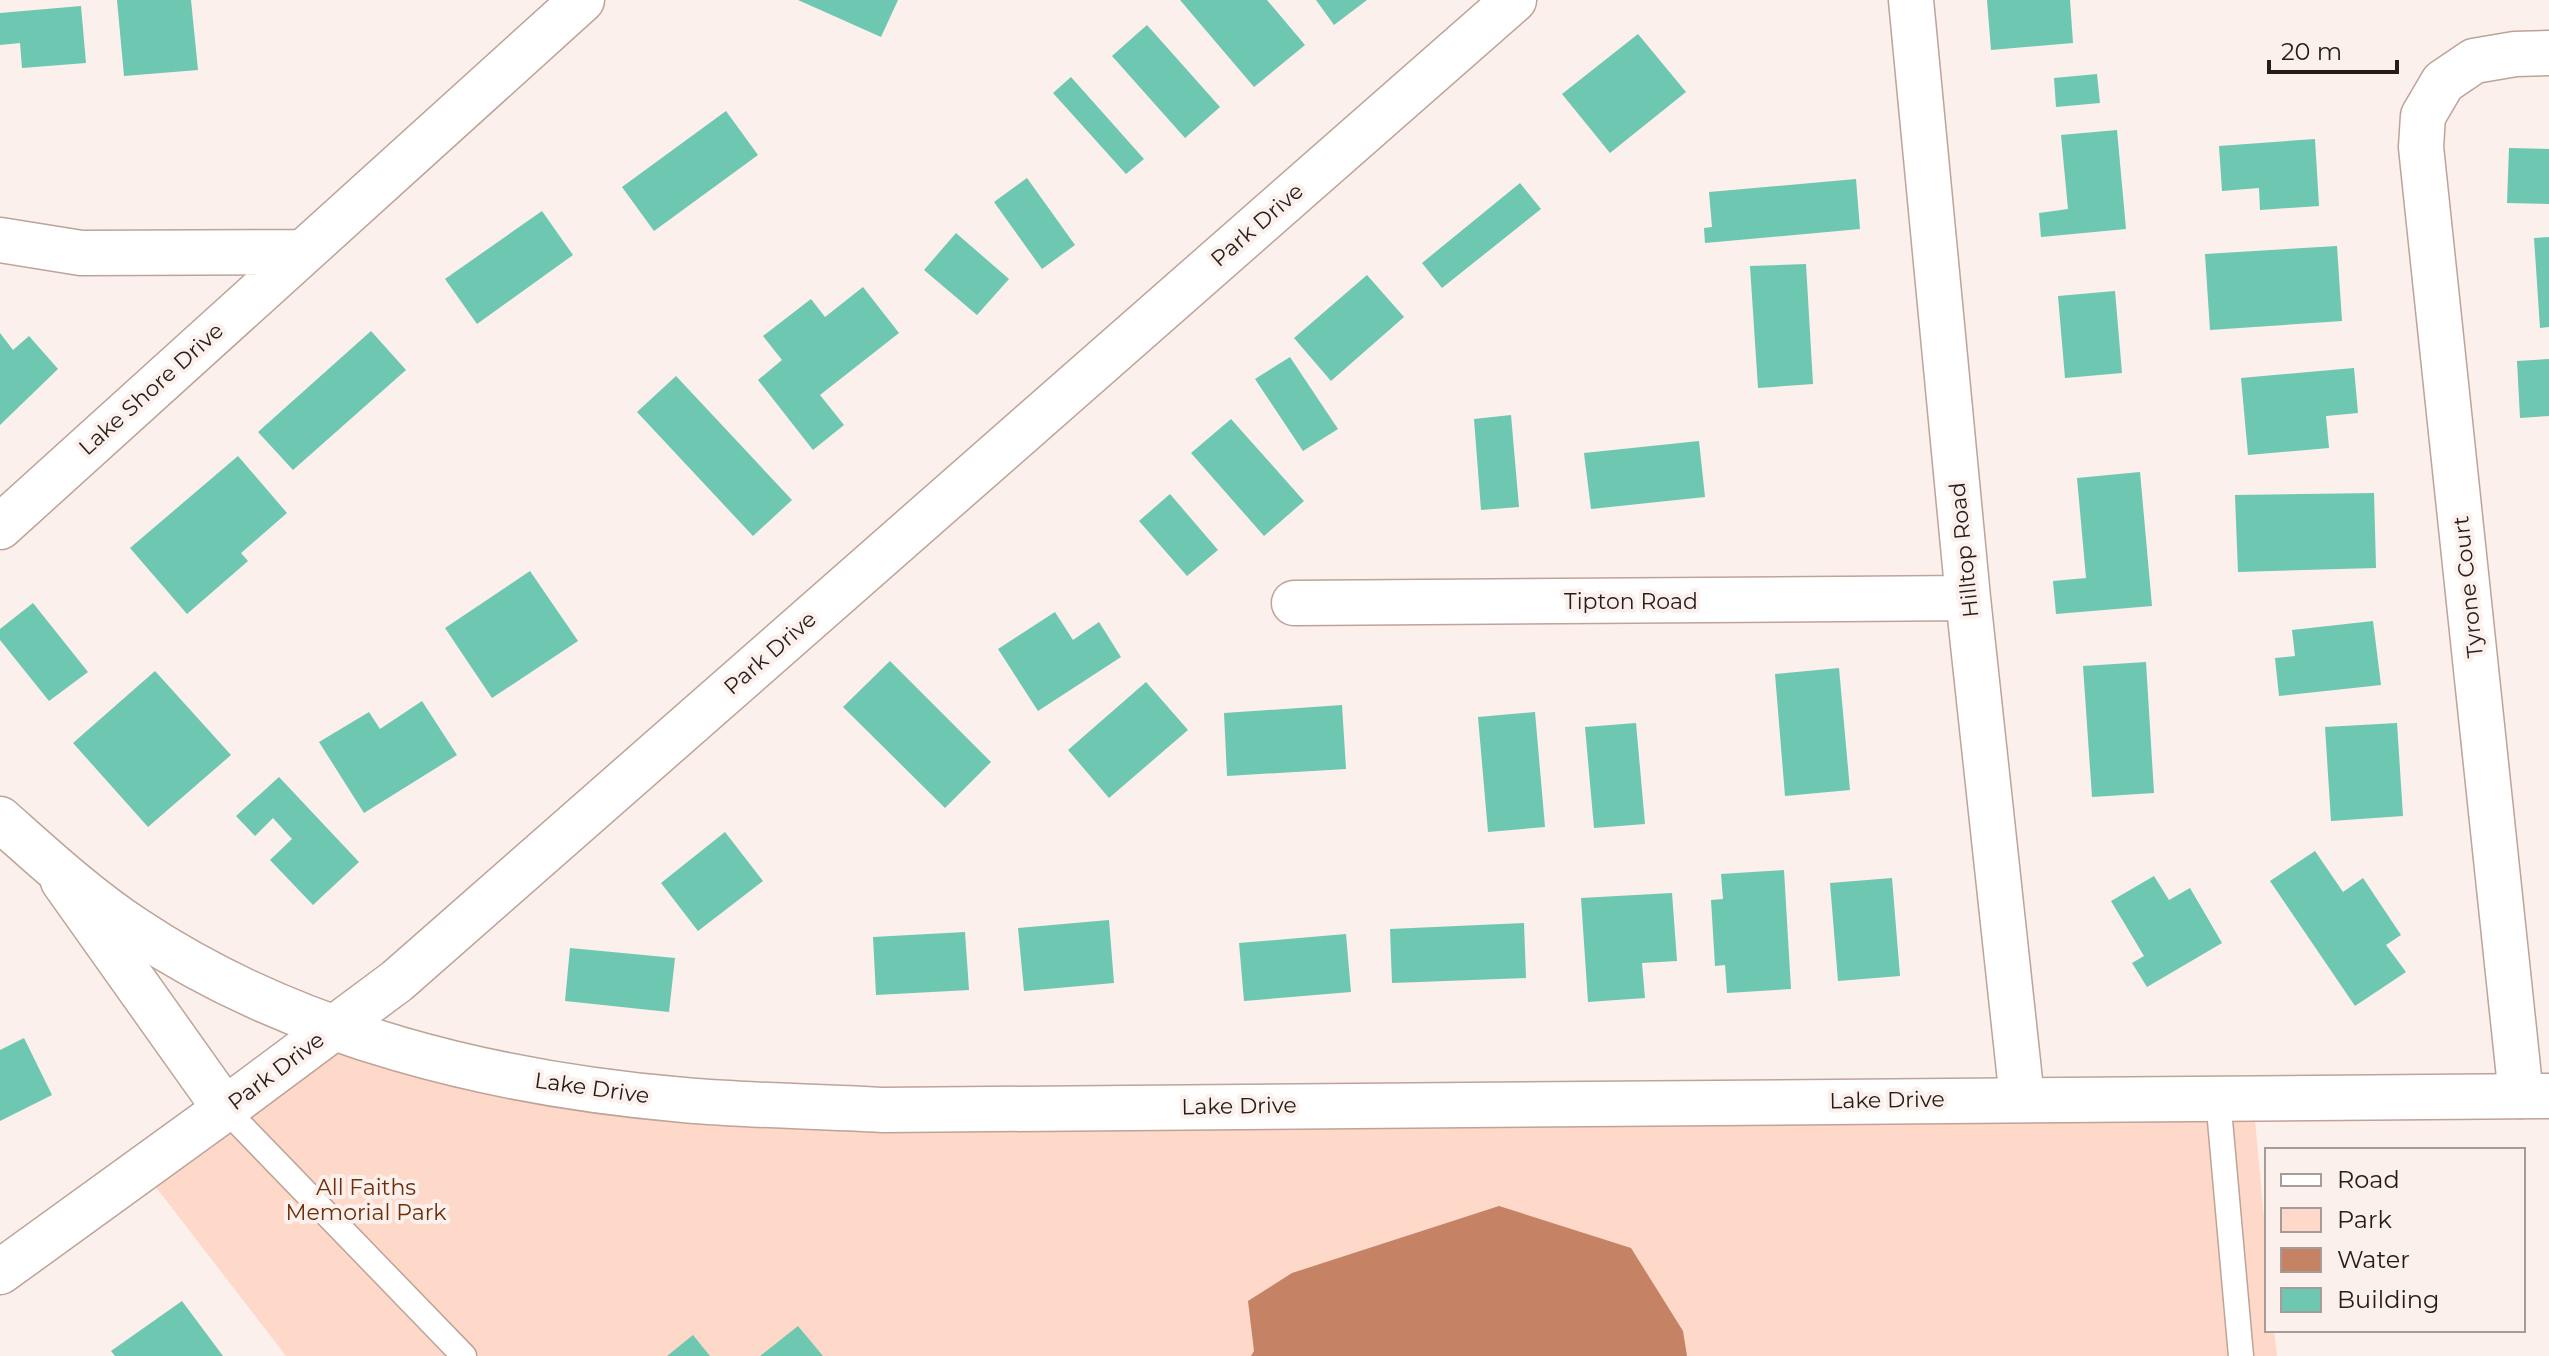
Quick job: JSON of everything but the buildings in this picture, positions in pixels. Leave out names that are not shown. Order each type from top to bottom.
[{"type":"street","name":"Lake Shore Drive","points":[[0,527],[582,0]]},
{"type":"street","name":"Park Drive","points":[[0,1272],[397,981],[1514,0]]},
{"type":"street","name":"Hilltop Road","points":[[1911,0],[1968,598],[2022,1099]]},
{"type":"street","name":"Tyrone Court","points":[[2535,1096],[2421,147],[2423,116],[2443,82],[2474,61],[2515,54],[2549,53]]},
{"type":"street","points":[[0,240],[81,253],[302,252]]},
{"type":"street","name":"Tipton Road","points":[[1294,603],[1968,598]]},
{"type":"street","name":"Lake Drive","points":[[0,819],[50,863],[149,937],[218,977],[333,1029],[504,1076],[683,1100],[883,1110],[2535,1096]]},
{"type":"street","points":[[50,863],[225,1109]]},
{"type":"lane","points":[[2218,1098],[2241,1356]]},
{"type":"lane","points":[[225,1109],[464,1356]]},
{"type":"green space","name":"All Faiths Memorial Park","points":[[333,1029],[683,1100],[2253,1098],[2265,1229],[2265,1332],[2274,1332],[2277,1356],[286,1356],[142,1169]]},
{"type":"water","points":[[1499,1206],[1631,1248],[1683,1331],[1687,1356],[1251,1356],[1254,1351],[1248,1301],[1292,1273]]}]
